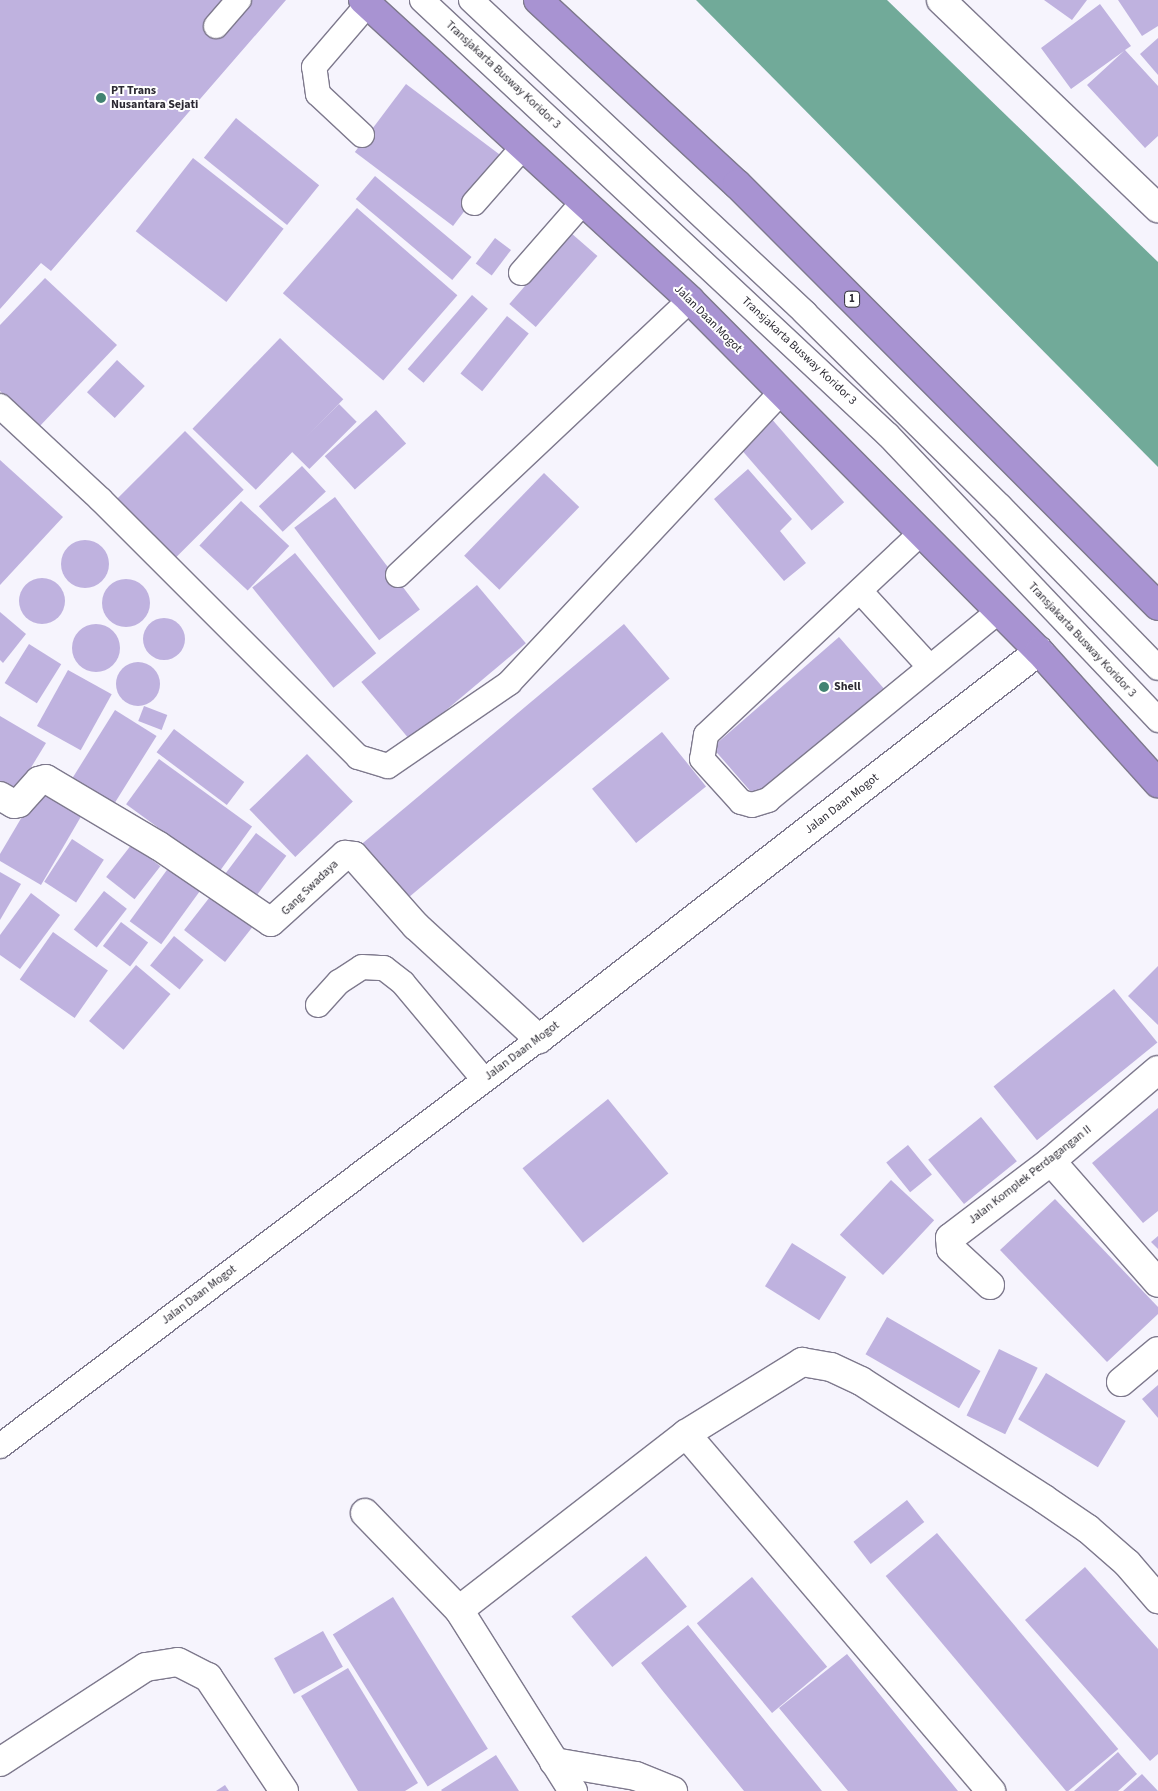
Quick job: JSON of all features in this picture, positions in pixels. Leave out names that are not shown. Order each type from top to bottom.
[{"type":"highway","name":"1","points":[[538,0],[737,184],[1158,606]]},
{"type":"highway","name":"Jalan Daan Mogot","points":[[365,2],[690,300],[1039,651],[1158,783]]},
{"type":"street","points":[[941,0],[1158,208]]},
{"type":"street","name":"Jalan Daan Mogot","points":[[538,1039],[1039,651]]},
{"type":"street","name":"Gang Swadaya","points":[[0,796],[14,804],[19,803],[39,781],[46,779],[159,846],[271,922],[345,855],[354,856],[416,926],[538,1039]]},
{"type":"street","name":"Jalan Komplek Perdagangan II","points":[[990,1285],[951,1249],[950,1238],[1051,1161],[1158,1070]]},
{"type":"street","points":[[1051,1161],[1158,1284]]},
{"type":"street","points":[[1121,1382],[1158,1351]]},
{"type":"street","points":[[459,1610],[686,1434],[802,1362],[831,1367],[861,1381],[1088,1529],[1127,1563],[1158,1599]]},
{"type":"street","points":[[686,1434],[991,1791]]},
{"type":"street","points":[[365,1513],[459,1610],[573,1791]]},
{"type":"street","points":[[0,1762],[146,1667],[178,1662],[208,1677],[284,1791]]},
{"type":"street","points":[[554,1762],[636,1776],[673,1791]]},
{"type":"lane","points":[[216,26],[240,0]]},
{"type":"lane","name":"Transjakarta Busway Koridor 3","points":[[422,0],[888,435],[1158,720]]},
{"type":"lane","points":[[471,0],[805,313],[1000,506],[1158,668]]},
{"type":"lane","points":[[362,135],[318,94],[314,67],[365,2]]},
{"type":"lane","points":[[474,203],[524,146]]},
{"type":"lane","points":[[521,273],[584,202]]},
{"type":"lane","points":[[398,575],[690,300]]},
{"type":"lane","points":[[0,406],[100,499],[358,757],[388,766],[509,683],[781,392]]},
{"type":"lane","points":[[922,532],[706,735],[702,759],[741,802],[752,805],[768,800],[999,610]]},
{"type":"lane","points":[[860,591],[929,666]]},
{"type":"lane","points":[[318,1005],[339,982],[362,967],[384,968],[403,983],[484,1080]]},
{"type":"lane","name":"Jalan Daan Mogot","points":[[0,1446],[538,1039]]},
{"type":"shaded area","points":[[696,0],[887,0],[1158,262],[1158,467]]},
{"type":"building","name":"PT Trans Nusantara Sejati","points":[[0,0],[286,0],[51,271],[41,263],[0,309]]},
{"type":"building","points":[[1044,0],[1087,0],[1072,20]]},
{"type":"building","points":[[1118,0],[1158,0],[1158,26],[1142,36]]},
{"type":"building","points":[[1100,4],[1131,46],[1125,50],[1158,86],[1158,136],[1145,148],[1087,85],[1124,51],[1071,89],[1041,48]]},
{"type":"building","points":[[1158,38],[1158,75],[1140,54]]},
{"type":"building","points":[[406,84],[504,158],[453,226],[355,152]]},
{"type":"building","points":[[236,118],[319,185],[287,225],[204,158]]},
{"type":"building","points":[[193,158],[284,229],[226,302],[136,231]]},
{"type":"building","points":[[375,176],[472,257],[452,280],[356,199]]},
{"type":"building","points":[[357,208],[457,295],[383,381],[283,293]]},
{"type":"building","points":[[571,233],[597,256],[536,327],[509,304]]},
{"type":"building","points":[[495,238],[511,250],[492,276],[476,264]]},
{"type":"building","points":[[45,278],[117,345],[38,428],[0,391],[0,325]]},
{"type":"building","points":[[472,295],[488,309],[424,383],[408,369]]},
{"type":"building","points":[[507,316],[529,334],[482,391],[460,374]]},
{"type":"building","points":[[280,338],[343,399],[256,490],[192,429]]},
{"type":"building","points":[[117,360],[145,386],[115,418],[87,392]]},
{"type":"building","points":[[339,404],[357,422],[309,469],[292,451]]},
{"type":"building","points":[[376,410],[406,443],[355,490],[325,456]]},
{"type":"building","points":[[770,417],[844,502],[812,530],[738,445]]},
{"type":"building","points":[[185,431],[244,490],[174,559],[116,500]]},
{"type":"building","points":[[0,460],[63,517],[0,585]]},
{"type":"building","points":[[302,466],[326,492],[283,532],[259,506]]},
{"type":"building","points":[[748,469],[792,519],[780,531],[806,563],[784,581],[714,499]]},
{"type":"building","points":[[544,473],[579,507],[499,590],[464,556]]},
{"type":"building","points":[[335,497],[420,610],[379,640],[294,528]]},
{"type":"building","points":[[241,501],[289,546],[248,591],[199,546]]},
{"type":"building","points":[[85,540],[94,542],[102,547],[107,555],[109,564],[107,573],[102,581],[94,586],[85,588],[76,586],[68,581],[63,573],[61,564],[63,555],[68,547],[76,542]]},
{"type":"building","points":[[295,553],[376,653],[333,688],[252,588]]},
{"type":"building","points":[[38,578],[46,578],[55,582],[61,588],[65,601],[61,614],[55,620],[46,624],[38,624],[29,620],[23,614],[19,605],[19,597],[23,588],[29,582]]},
{"type":"building","points":[[121,579],[131,579],[143,586],[150,598],[150,608],[143,620],[131,627],[121,627],[113,623],[106,616],[102,608],[102,598],[106,590],[113,583]]},
{"type":"building","points":[[477,585],[526,643],[410,740],[361,682]]},
{"type":"building","points":[[0,612],[26,634],[3,663],[0,660]]},
{"type":"building","points":[[164,618],[179,624],[185,639],[179,654],[164,660],[149,654],[143,639],[149,624]]},
{"type":"building","points":[[96,624],[105,626],[113,631],[118,639],[120,648],[118,657],[113,665],[105,670],[96,672],[87,670],[79,665],[74,657],[72,648],[74,639],[79,631],[87,626]]},
{"type":"building","points":[[624,624],[670,678],[402,903],[357,848]]},
{"type":"building","points":[[839,637],[884,688],[757,799],[712,747]]},
{"type":"building","points":[[29,644],[61,664],[37,703],[5,683]]},
{"type":"building","points":[[138,662],[150,666],[156,672],[160,684],[156,696],[150,702],[138,706],[126,702],[120,696],[116,684],[120,672],[126,666]]},
{"type":"building","points":[[68,670],[112,694],[81,750],[37,726]]},
{"type":"building","points":[[144,706],[167,715],[162,730],[138,721]]},
{"type":"building","points":[[115,710],[157,736],[112,807],[70,781]]},
{"type":"building","points":[[0,716],[46,743],[13,797],[0,788]]},
{"type":"building","points":[[174,729],[244,782],[227,805],[157,752]]},
{"type":"building","points":[[662,732],[706,786],[636,843],[592,789]]},
{"type":"building","points":[[307,754],[353,801],[295,857],[249,810]]},
{"type":"building","points":[[159,759],[252,827],[219,872],[126,804]]},
{"type":"building","points":[[42,783],[86,808],[41,885],[0,861],[0,854]]},
{"type":"building","points":[[256,833],[286,856],[255,897],[225,875]]},
{"type":"building","points":[[72,839],[104,860],[76,902],[44,882]]},
{"type":"building","points":[[132,844],[160,866],[135,899],[106,877]]},
{"type":"building","points":[[172,863],[204,886],[161,944],[130,921]]},
{"type":"building","points":[[0,872],[21,884],[0,920]]},
{"type":"building","points":[[104,891],[127,909],[97,947],[74,930]]},
{"type":"building","points":[[31,893],[60,915],[20,969],[0,955],[0,935]]},
{"type":"building","points":[[213,893],[254,925],[225,962],[184,930]]},
{"type":"building","points":[[121,922],[148,942],[130,966],[103,946]]},
{"type":"building","points":[[53,932],[108,970],[75,1018],[20,980]]},
{"type":"building","points":[[174,936],[204,960],[180,989],[150,966]]},
{"type":"building","points":[[136,965],[170,994],[124,1050],[89,1021]]},
{"type":"building","points":[[1158,966],[1158,1025],[1128,996]]},
{"type":"building","points":[[1114,989],[1157,1043],[1037,1140],[994,1087]]},
{"type":"building","points":[[608,1099],[668,1174],[583,1243],[523,1168]]},
{"type":"building","points":[[1158,1108],[1158,1211],[1143,1223],[1092,1163]]},
{"type":"building","points":[[981,1117],[1017,1161],[964,1204],[928,1160]]},
{"type":"building","points":[[908,1145],[932,1175],[910,1192],[886,1163]]},
{"type":"building","points":[[891,1180],[934,1220],[883,1275],[840,1235]]},
{"type":"building","points":[[1055,1199],[1158,1307],[1158,1314],[1107,1362],[1000,1250]]},
{"type":"building","points":[[1158,1236],[1158,1249],[1151,1242]]},
{"type":"building","points":[[792,1243],[846,1277],[819,1320],[765,1286]]},
{"type":"building","points":[[887,1317],[981,1371],[959,1408],[866,1354]]},
{"type":"building","points":[[999,1349],[1038,1368],[1005,1434],[967,1416]]},
{"type":"building","points":[[1046,1373],[1126,1421],[1098,1467],[1018,1419]]},
{"type":"building","points":[[1158,1385],[1158,1418],[1142,1399]]},
{"type":"building","points":[[907,1500],[924,1522],[871,1564],[853,1542]]},
{"type":"building","points":[[937,1533],[1118,1749],[1066,1791],[886,1576]]},
{"type":"building","points":[[646,1556],[687,1607],[612,1667],[571,1616]]},
{"type":"building","points":[[1085,1567],[1158,1649],[1158,1754],[1150,1761],[1025,1620]]},
{"type":"building","points":[[752,1577],[827,1667],[772,1713],[697,1623]]},
{"type":"building","points":[[393,1597],[488,1749],[428,1786],[333,1635]]},
{"type":"building","points":[[688,1625],[822,1791],[744,1791],[662,1690],[641,1663]]},
{"type":"building","points":[[323,1631],[343,1667],[294,1694],[274,1658]]},
{"type":"building","points":[[847,1654],[958,1791],[848,1791],[779,1708]]},
{"type":"building","points":[[348,1668],[418,1783],[405,1791],[358,1791],[301,1696]]},
{"type":"building","points":[[1118,1752],[1137,1774],[1118,1791],[1074,1791]]},
{"type":"building","points":[[496,1755],[519,1791],[441,1790]]},
{"type":"building","points":[[1142,1774],[1158,1791],[1123,1791]]},
{"type":"building","points":[[225,1785],[229,1791],[216,1791]]},
{"type":"place","name":"PT Trans Nusantara Sejati","points":[[101,98]]},
{"type":"place","name":"Shell","points":[[824,687]]}]
